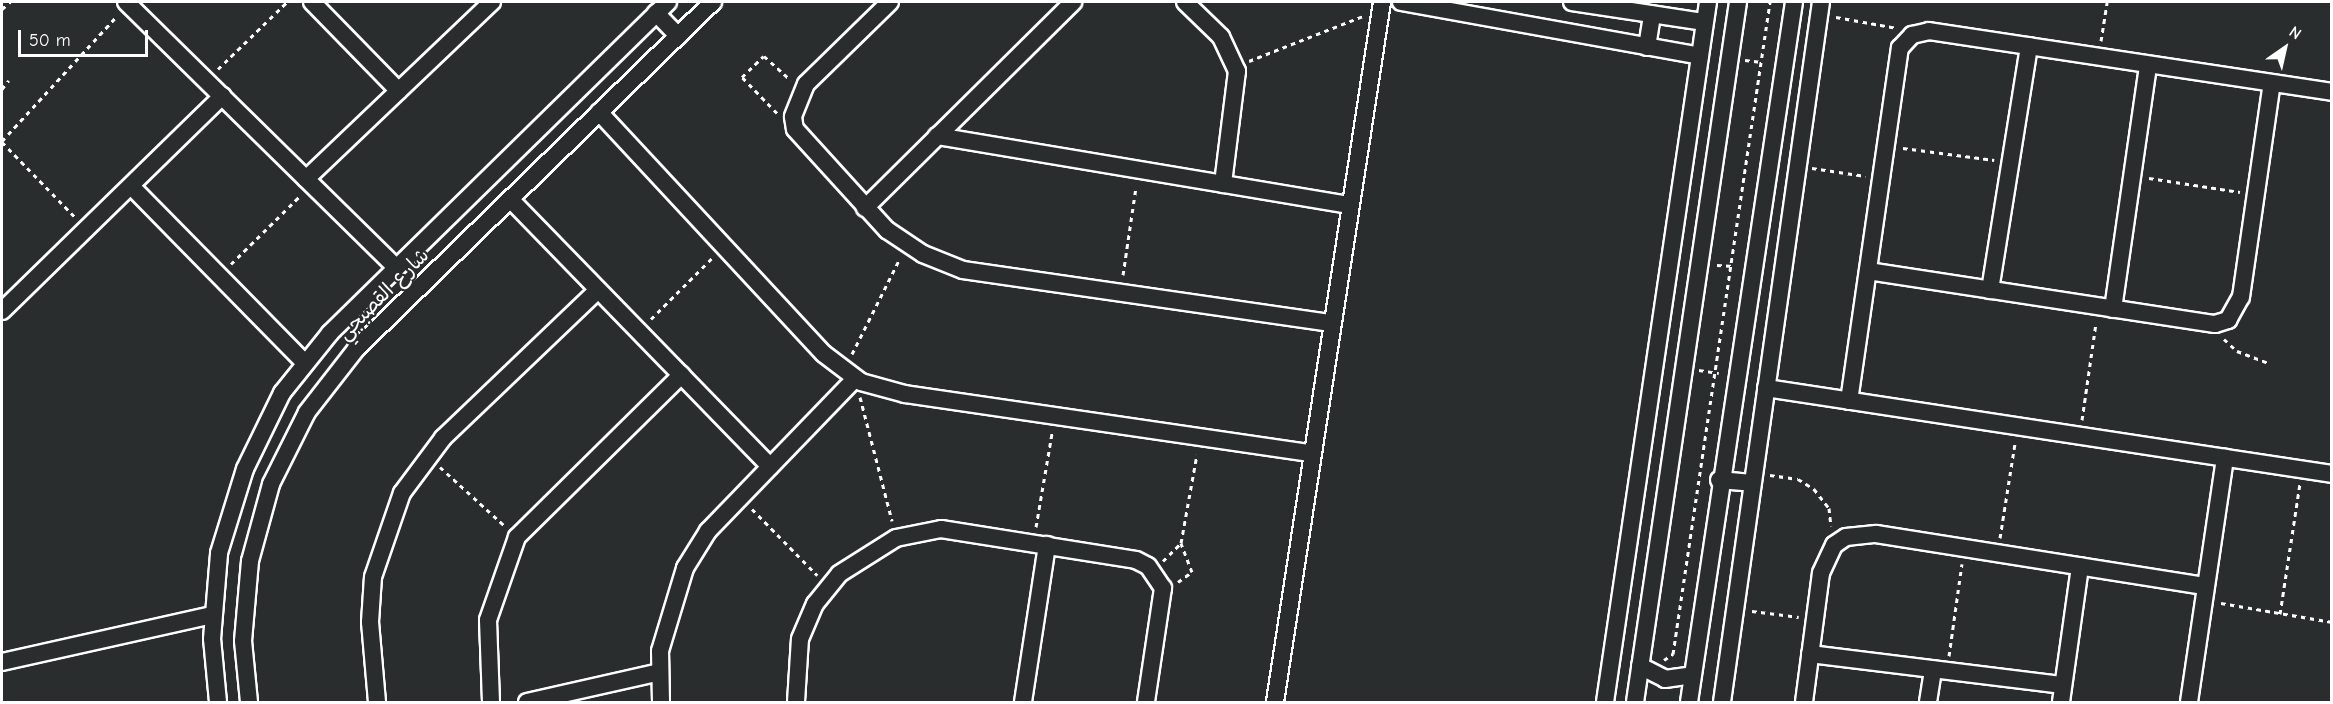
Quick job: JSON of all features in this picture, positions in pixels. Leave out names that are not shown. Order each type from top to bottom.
[{"type":"street","points":[[312,2],[399,91]]},
{"type":"street","points":[[309,182],[492,2]]},
{"type":"street","name":"شارع القصبجي","points":[[249,702],[243,641],[250,561],[288,447],[356,349],[713,2]]},
{"type":"street","points":[[890,2],[802,89],[794,105],[795,129],[865,208],[907,244],[963,270],[1331,323]]},
{"type":"street","points":[[865,208],[1073,2]]},
{"type":"street","points":[[1185,2],[1221,37],[1236,66],[1239,91],[1223,184]]},
{"type":"street","points":[[1401,2],[1700,56]]},
{"type":"street","points":[[1572,2],[1705,22]]},
{"type":"street","points":[[1605,702],[1708,2]]},
{"type":"street","points":[[1635,702],[1694,366],[1707,264],[1739,61],[1738,2]]},
{"type":"street","points":[[1689,702],[1719,480],[1794,2]]},
{"type":"street","points":[[127,3],[396,267]]},
{"type":"street","points":[[1275,702],[1311,453],[1381,6]]},
{"type":"street","points":[[662,7],[678,36]]},
{"type":"street","name":"شارع القصبجي","points":[[218,702],[213,615],[219,553],[245,469],[282,393],[305,363],[396,267],[662,7]]},
{"type":"street","points":[[1722,702],[1820,8]]},
{"type":"street","points":[[1647,47],[1652,14]]},
{"type":"street","points":[[1850,401],[1900,48],[1912,35],[1929,31],[2331,92]]},
{"type":"street","points":[[1990,290],[2029,46]]},
{"type":"street","points":[[2106,308],[2132,175],[2148,64]]},
{"type":"street","points":[[1868,271],[2215,324],[2237,310],[2272,83]]},
{"type":"street","points":[[2,311],[222,96]]},
{"type":"street","points":[[600,112],[724,246],[849,375],[883,390],[1311,453]]},
{"type":"street","points":[[937,136],[1349,205]]},
{"type":"street","points":[[131,186],[305,363]]},
{"type":"street","points":[[510,200],[770,466]]},
{"type":"street","points":[[1755,261],[1785,258]]},
{"type":"street","points":[[377,702],[370,622],[373,577],[388,523],[427,456],[598,290]]},
{"type":"street","points":[[491,702],[488,620],[504,563],[518,537],[681,375]]},
{"type":"street","points":[[661,702],[660,672],[669,609],[685,568],[708,531],[770,466],[849,375]]},
{"type":"street","points":[[1652,388],[1689,386]]},
{"type":"street","points":[[1766,388],[2331,474]]},
{"type":"street","points":[[2189,702],[2225,458]]},
{"type":"street","points":[[1719,480],[1753,478]]},
{"type":"street","points":[[796,702],[800,639],[829,586],[868,551],[896,538],[941,529],[1040,544],[1148,566],[1163,591],[1146,702]]},
{"type":"street","points":[[1804,702],[1821,573],[1834,545],[1861,533],[2080,566],[2205,593]]},
{"type":"street","points":[[1023,702],[1040,544]]},
{"type":"street","points":[[2061,702],[2080,566]]},
{"type":"street","points":[[2,662],[213,615]]},
{"type":"street","points":[[1810,654],[2064,685]]},
{"type":"street","points":[[1640,666],[1665,679],[1693,675]]},
{"type":"street","points":[[1928,702],[1940,670]]},
{"type":"street","points":[[527,702],[660,672]]},
{"type":"path","points":[[2,9],[10,2]]},
{"type":"path","points":[[206,81],[287,2]]},
{"type":"path","points":[[1658,656],[1664,660],[1673,654],[1733,266],[1770,2]]},
{"type":"path","points":[[2098,57],[2107,2]]},
{"type":"path","points":[[87,229],[2,142],[127,3]]},
{"type":"path","points":[[1236,66],[1381,6]]},
{"type":"path","points":[[1820,8],[1886,25],[1912,35]]},
{"type":"path","points":[[795,129],[742,77],[764,56],[802,89]]},
{"type":"path","points":[[1739,61],[1785,64]]},
{"type":"path","points":[[2,89],[9,80]]},
{"type":"path","points":[[1886,146],[2010,163]]},
{"type":"path","points":[[1798,166],[1882,178]]},
{"type":"path","points":[[1120,292],[1139,170]]},
{"type":"path","points":[[2132,175],[2256,195]]},
{"type":"path","points":[[219,276],[309,182]]},
{"type":"path","points":[[896,538],[849,375],[907,244]]},
{"type":"path","points":[[639,332],[724,246]]},
{"type":"path","points":[[1707,264],[1715,254]]},
{"type":"path","points":[[1707,264],[1733,266],[1755,261]]},
{"type":"path","points":[[1707,264],[1712,277]]},
{"type":"path","points":[[2080,436],[2106,308]]},
{"type":"path","points":[[2215,324],[2237,351],[2269,363]]},
{"type":"path","points":[[1689,386],[1694,366],[1736,376]]},
{"type":"path","points":[[1040,544],[1054,416]]},
{"type":"path","points":[[1998,553],[2018,427]]},
{"type":"path","points":[[1163,591],[1192,572],[1181,543],[1200,437]]},
{"type":"path","points":[[427,456],[518,537]]},
{"type":"path","points":[[2280,614],[2303,470]]},
{"type":"path","points":[[1753,478],[1798,479],[1814,489],[1828,508],[1834,545]]},
{"type":"path","points":[[740,497],[829,586]]},
{"type":"path","points":[[1148,566],[1181,543]]},
{"type":"path","points":[[1940,670],[1964,548]]},
{"type":"path","points":[[2205,593],[2280,614],[2331,622]]},
{"type":"path","points":[[1735,609],[1815,619]]}]
